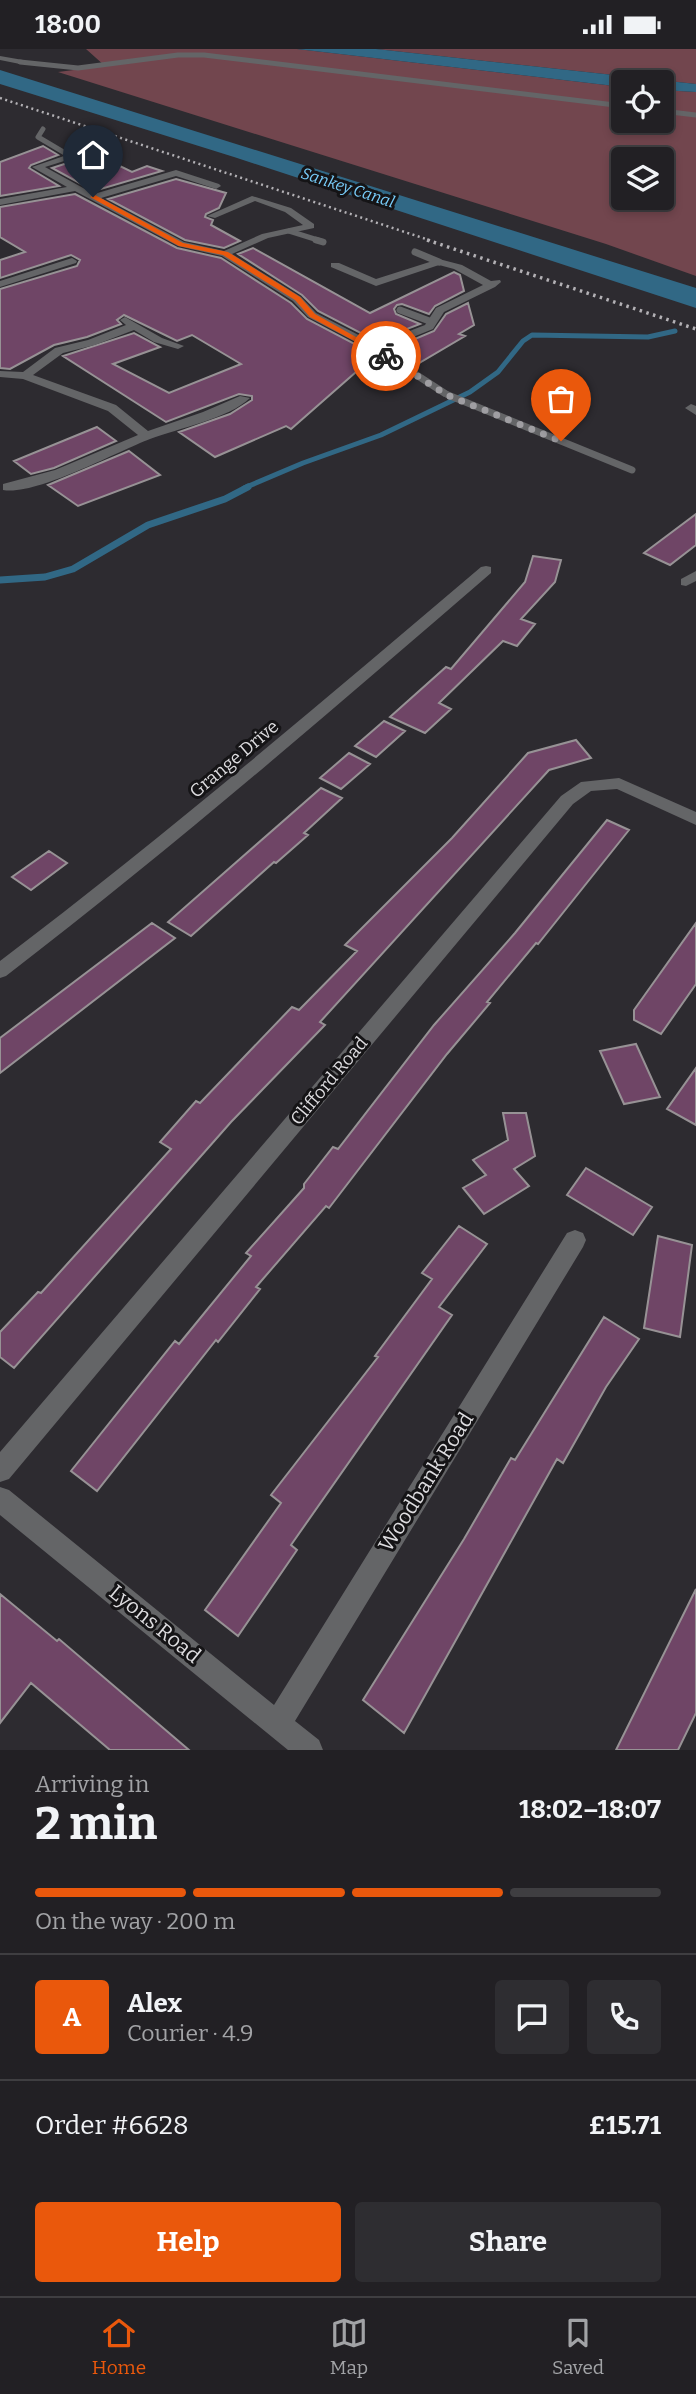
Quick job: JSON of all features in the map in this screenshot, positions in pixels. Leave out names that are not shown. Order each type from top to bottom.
[{"type":"street","points":[[0,58],[20,62]]},
{"type":"street","points":[[90,150],[37,167],[181,244],[225,254],[297,299],[312,315],[375,348],[447,395]]},
{"type":"street","points":[[93,197],[176,173],[216,186]]},
{"type":"street","points":[[0,202],[76,188]]},
{"type":"street","points":[[212,216],[256,198],[288,210],[311,226],[265,236],[225,254]]},
{"type":"street","points":[[0,284],[72,261]]},
{"type":"street","points":[[335,265],[376,283],[439,262],[458,267],[493,283],[440,310],[429,327],[375,348]]},
{"type":"street","points":[[122,318],[158,340],[178,346]]},
{"type":"street","points":[[25,376],[52,354],[134,326]]},
{"type":"street","points":[[0,374],[25,376],[111,408],[146,436]]},
{"type":"street","points":[[2,486],[55,476],[146,436],[216,412],[246,396]]},
{"type":"street","name":"Grange Drive","points":[[0,971],[93,900],[271,754],[486,570]]},
{"type":"street","name":"Clifford Road","points":[[0,1470],[567,800],[587,786],[619,783],[696,819]]},
{"type":"street","name":"Woodbank Road","points":[[278,1724],[575,1240]]},
{"type":"street","name":"Lyons Road","points":[[0,1499],[309,1750]]},
{"type":"lane","points":[[20,62],[78,68],[178,55],[204,55],[611,105]]},
{"type":"lane","points":[[674,112],[696,115]]},
{"type":"lane","points":[[28,140],[38,137],[43,129]]},
{"type":"lane","points":[[38,137],[70,156]]},
{"type":"lane","points":[[289,231],[323,242]]},
{"type":"lane","points":[[415,252],[439,262]]},
{"type":"lane","points":[[400,310],[432,323]]},
{"type":"lane","points":[[447,395],[632,470]]},
{"type":"shaded area","points":[[86,49],[297,49],[611,86],[611,133],[674,133],[674,91],[696,92],[696,276],[606,244],[58,72],[105,66]]},
{"type":"shaded area","points":[[376,49],[696,49],[696,84],[674,82],[674,70],[611,70],[611,75]]},
{"type":"water","points":[[297,49],[376,49],[611,75],[611,86]]},
{"type":"water","name":"Sankey Canal","points":[[0,70],[696,288],[696,308],[234,157],[0,84]]},
{"type":"water","points":[[674,82],[696,84],[696,92],[674,91]]},
{"type":"building","points":[[43,146],[58,155],[29,168],[59,186],[0,196],[0,162]]},
{"type":"building","points":[[95,154],[132,172],[147,166],[162,171],[94,191],[52,168]]},
{"type":"building","points":[[176,179],[226,193],[219,208],[205,217],[213,220],[211,225],[240,241],[224,248],[185,240],[108,199]]},
{"type":"building","points":[[75,194],[177,248],[221,258],[291,303],[307,319],[370,352],[402,373],[380,386],[356,372],[291,429],[286,426],[215,457],[179,432],[230,414],[252,400],[252,396],[239,394],[166,422],[63,356],[134,333],[160,347],[113,364],[169,393],[241,364],[192,335],[177,341],[124,315],[117,320],[121,324],[87,337],[54,345],[10,369],[0,368],[0,289],[77,266],[80,260],[71,255],[0,278],[0,260],[25,252],[0,237],[0,207]]},
{"type":"building","points":[[253,248],[370,313],[454,272],[460,275],[464,291],[435,306],[429,314],[402,304],[397,305],[394,309],[396,314],[420,324],[376,341],[318,311],[302,295],[238,254]]},
{"type":"building","points":[[468,303],[474,325],[459,334],[465,336],[414,366],[389,350],[434,331],[446,314]]},
{"type":"building","points":[[97,427],[116,441],[54,468],[31,474],[14,461]]},
{"type":"building","points":[[129,451],[160,475],[78,506],[48,485]]},
{"type":"building","points":[[696,514],[696,545],[670,565],[644,553]]},
{"type":"building","points":[[533,556],[561,560],[555,582],[521,619],[535,624],[517,646],[503,641],[439,703],[451,709],[425,733],[390,717],[446,667],[451,669],[525,582]]},
{"type":"building","points":[[384,721],[405,731],[376,757],[355,746]]},
{"type":"building","points":[[576,740],[591,758],[549,770],[320,1022],[325,1025],[231,1122],[14,1368],[0,1357],[0,1332],[38,1292],[41,1293],[171,1149],[160,1142],[196,1101],[200,1103],[292,1007],[299,1010],[357,951],[345,945],[452,838],[528,753]]},
{"type":"building","points":[[349,753],[370,764],[341,789],[320,778]]},
{"type":"building","points":[[321,788],[342,798],[304,833],[308,835],[191,936],[168,922]]},
{"type":"building","points":[[607,820],[629,830],[538,944],[536,943],[487,1002],[490,1003],[447,1054],[329,1208],[326,1206],[256,1287],[260,1289],[218,1342],[216,1340],[97,1491],[71,1471],[175,1341],[179,1344],[251,1256],[246,1253],[304,1188],[304,1184],[333,1147],[338,1149],[434,1025],[515,933]]},
{"type":"building","points":[[49,851],[67,863],[31,890],[12,877]]},
{"type":"building","points":[[152,923],[175,938],[0,1073],[0,1038]]},
{"type":"building","points":[[696,923],[696,984],[661,1034],[634,1020],[634,1010]]},
{"type":"building","points":[[636,1044],[660,1097],[624,1104],[600,1051]]},
{"type":"building","points":[[696,1068],[696,1125],[667,1109]]},
{"type":"building","points":[[503,1113],[526,1113],[535,1156],[514,1169],[529,1186],[484,1214],[463,1188],[486,1175],[473,1160],[508,1140]]},
{"type":"building","points":[[586,1168],[652,1207],[633,1235],[567,1195]]},
{"type":"building","points":[[459,1226],[487,1244],[439,1307],[452,1315],[291,1545],[297,1550],[238,1636],[205,1610],[281,1503],[271,1495],[378,1357],[375,1356],[432,1279],[422,1273]]},
{"type":"building","points":[[658,1236],[692,1245],[680,1337],[644,1328]]},
{"type":"building","points":[[604,1317],[639,1339],[606,1387],[563,1463],[557,1459],[404,1733],[363,1700],[464,1539],[511,1458],[515,1460]]},
{"type":"building","points":[[696,1589],[696,1713],[678,1750],[616,1750]]},
{"type":"building","points":[[0,1594],[57,1641],[59,1639],[189,1750],[110,1750],[31,1683],[0,1723]]},
{"type":"waterway","points":[[244,488],[381,435],[470,392],[498,372],[523,341],[532,335],[648,337],[675,331]]},
{"type":"waterway","points":[[0,580],[45,577],[73,569],[148,525],[225,499],[248,487]]},
{"type":"railway","points":[[0,98],[432,241]]},
{"type":"railway","points":[[427,240],[696,329]]},
{"type":"way so far","points":[[386,356],[447,395],[561,441]]},
{"type":"route","points":[[93,197],[181,244],[225,254],[297,299],[312,315],[386,356]]}]
